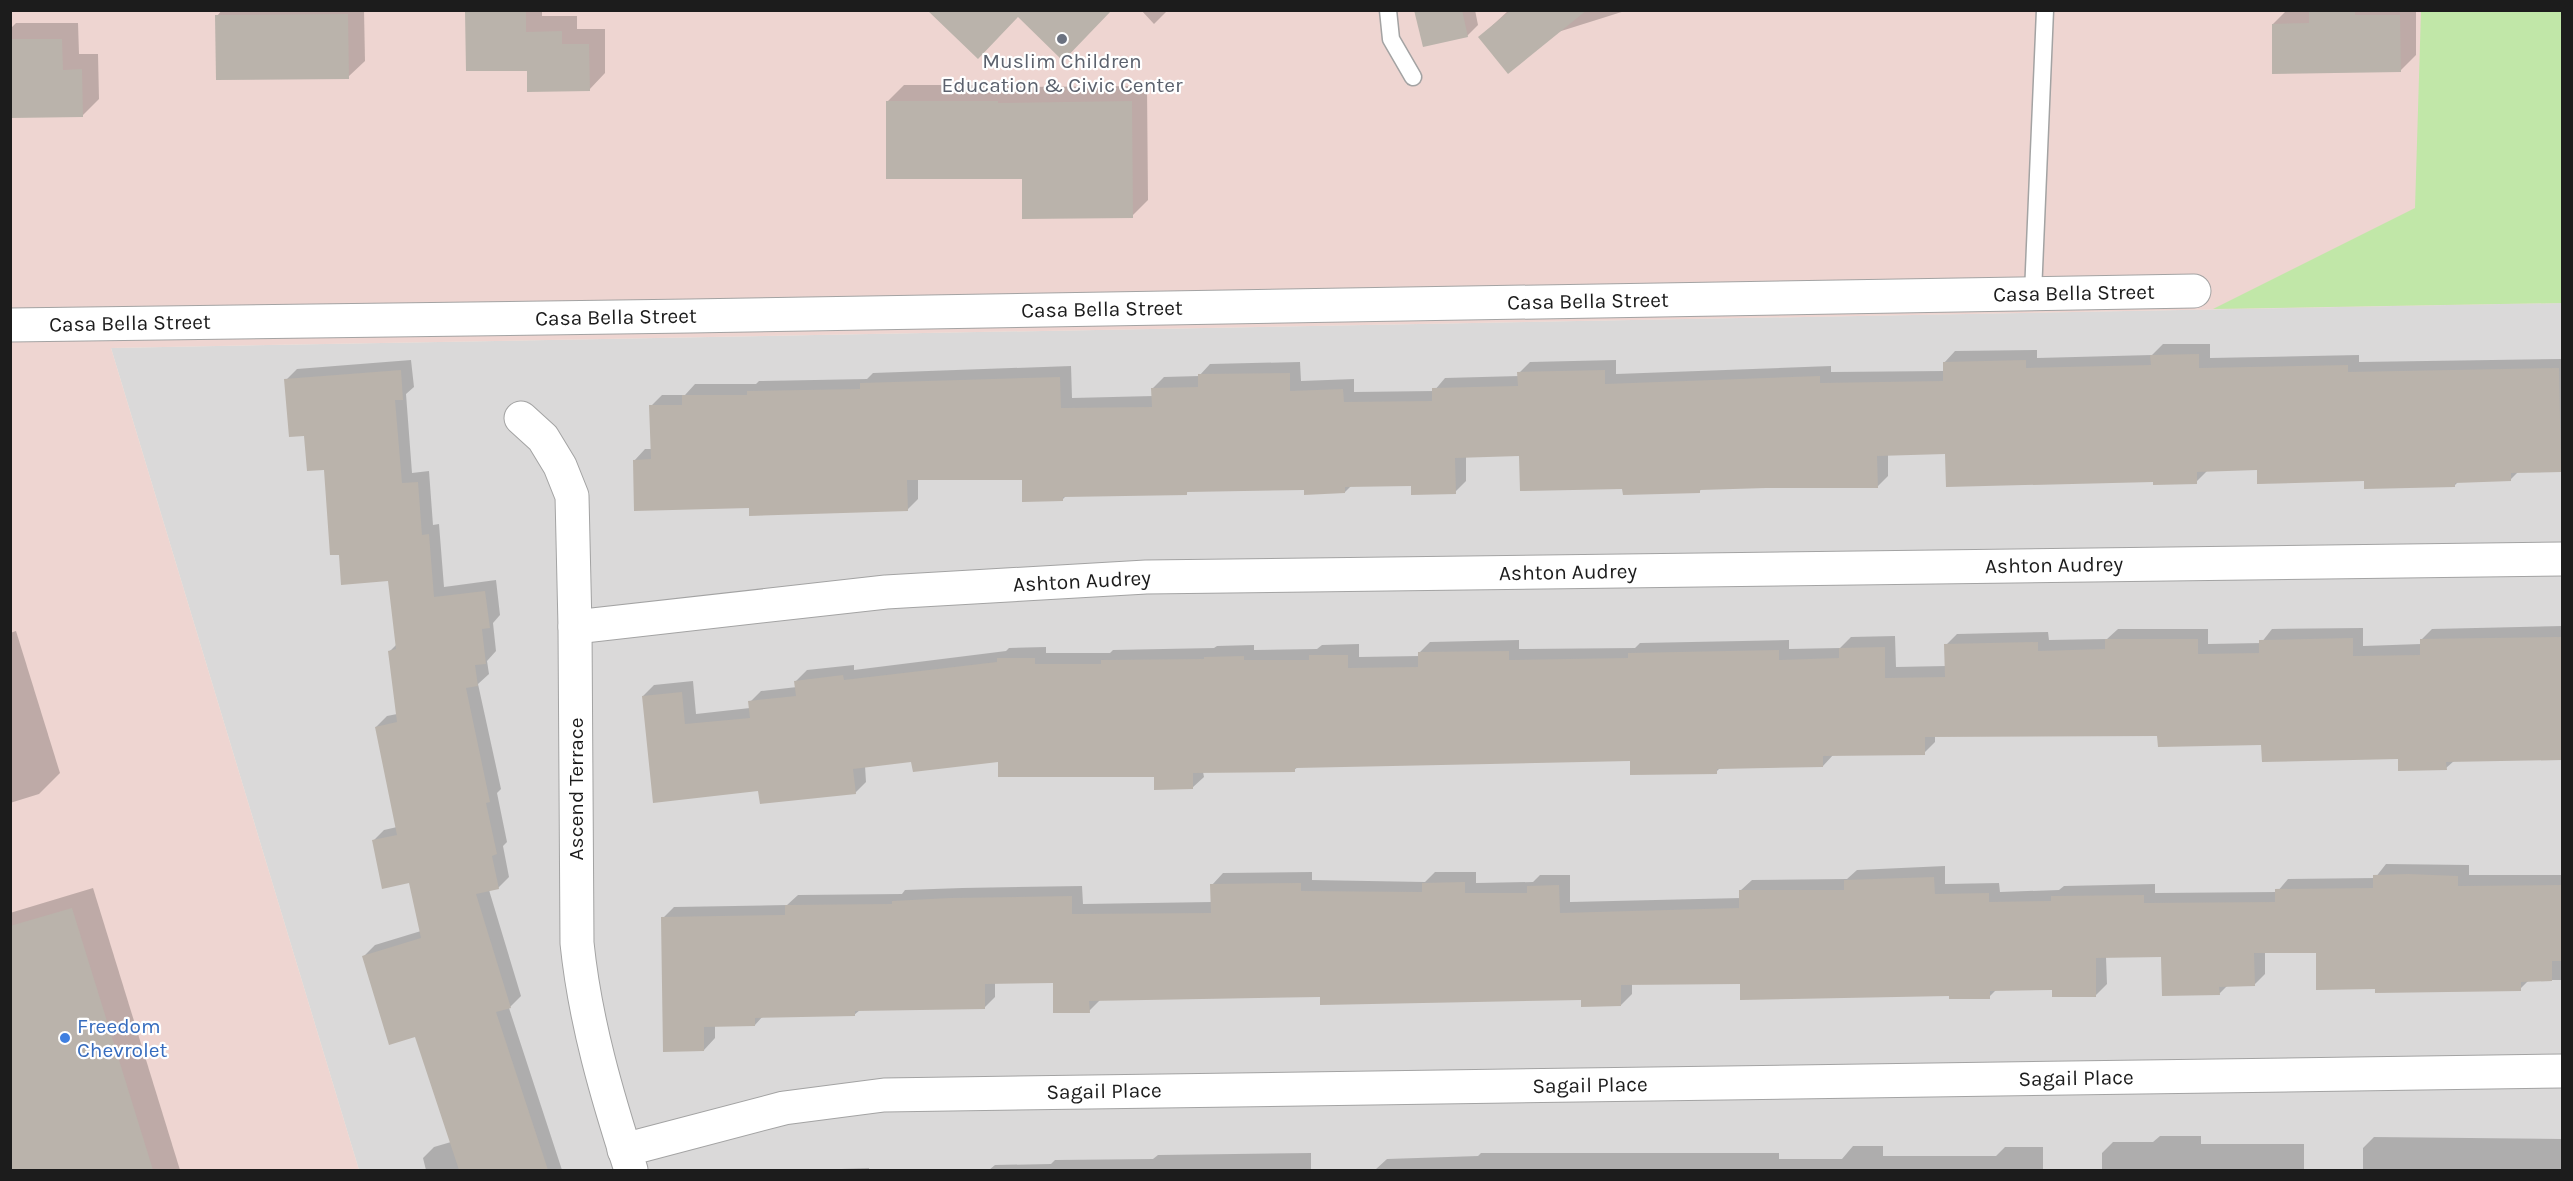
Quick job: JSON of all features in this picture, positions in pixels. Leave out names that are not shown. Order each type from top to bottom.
[{"type":"street","name":"Casa Bella Street","points":[[10,325],[2194,291]]},
{"type":"street","name":"Ascend Terrace","points":[[521,418],[543,438],[560,466],[572,496],[579,970],[597,1057],[627,1160]]},
{"type":"street","name":"Ashton Audrey","points":[[575,627],[886,592],[1146,577],[2562,559]]},
{"type":"street","name":"Sagail Place","points":[[627,1160],[784,1108],[884,1095],[2562,1071]]},
{"type":"lane","points":[[1388,10],[1391,39],[1413,77]]},
{"type":"lane","points":[[2033,293],[2045,10]]},
{"type":"shaded area","points":[[10,11],[2562,11],[2562,303],[111,348],[359,1170],[11,1170]]},
{"type":"shaded area","points":[[2562,303],[2562,1170],[359,1170],[111,348]]},
{"type":"green space","points":[[2421,11],[2562,11],[2562,303],[2213,309],[2415,208]]},
{"type":"building","points":[[526,10],[526,32],[562,31],[562,44],[589,44],[590,91],[527,92],[527,71],[466,71],[465,11]]},
{"type":"building","name":"Muslim Children Education & Civic Center","points":[[927,10],[1112,10],[1063,61],[1018,17],[978,59]]},
{"type":"building","points":[[1414,10],[1462,10],[1468,37],[1423,47]]},
{"type":"building","points":[[1511,10],[1587,10],[1508,74],[1478,37]]},
{"type":"building","points":[[2309,10],[2355,10],[2355,15],[2400,15],[2401,72],[2272,74],[2272,24],[2309,23]]},
{"type":"building","points":[[348,14],[349,79],[216,80],[215,15]]},
{"type":"building","points":[[10,39],[62,39],[63,70],[82,69],[83,117],[10,118]]},
{"type":"building","points":[[886,101],[998,101],[998,103],[1132,101],[1133,218],[1022,219],[1022,179],[886,179]]},
{"type":"building","points":[[2199,354],[2199,368],[2348,365],[2348,372],[2559,368],[2561,472],[2511,473],[2511,481],[2455,483],[2455,487],[2364,489],[2364,481],[2257,484],[2257,470],[2197,472],[2197,484],[2153,485],[2153,482],[1946,487],[1945,454],[1877,456],[1878,488],[1766,488],[1623,495],[1622,489],[1520,491],[1519,456],[1455,458],[1456,494],[1411,495],[1411,486],[1345,487],[1345,493],[1304,495],[1304,490],[1187,492],[1187,495],[1063,497],[1063,501],[1022,502],[1022,480],[907,480],[908,511],[749,516],[749,508],[634,511],[633,460],[651,459],[649,405],[682,405],[682,395],[747,395],[747,391],[860,389],[860,383],[1060,377],[1061,408],[1152,407],[1151,388],[1198,387],[1198,374],[1290,373],[1290,391],[1343,389],[1344,402],[1432,401],[1432,388],[1518,386],[1517,372],[1605,370],[1605,384],[1820,376],[1820,383],[1943,381],[1943,362],[2026,360],[2026,368],[2151,365],[2150,355]]},
{"type":"building","points":[[401,370],[403,400],[395,400],[402,483],[418,482],[422,535],[429,534],[434,597],[485,591],[490,628],[482,629],[486,664],[475,665],[478,686],[466,688],[490,802],[486,803],[497,854],[492,856],[499,889],[476,894],[511,1008],[496,1012],[548,1170],[459,1170],[415,1037],[389,1045],[362,956],[421,938],[409,883],[382,889],[372,840],[397,835],[375,727],[397,722],[388,651],[396,649],[388,581],[341,585],[339,555],[330,555],[324,470],[307,471],[304,436],[289,437],[284,379]]},
{"type":"building","points":[[2562,637],[2562,760],[2446,762],[2447,770],[2398,771],[2398,759],[2262,762],[2261,745],[2158,747],[2157,736],[1925,737],[1925,755],[1823,756],[1823,767],[1717,769],[1717,774],[1630,775],[1630,761],[1295,768],[1295,772],[1193,773],[1193,789],[1154,790],[1154,777],[998,777],[998,762],[913,772],[911,762],[853,769],[856,794],[760,804],[758,791],[653,803],[642,696],[682,692],[685,724],[750,718],[748,701],[796,696],[794,681],[843,675],[844,680],[997,662],[997,658],[1035,658],[1035,664],[1101,664],[1101,660],[1204,659],[1204,657],[1244,656],[1244,660],[1309,660],[1309,655],[1348,655],[1348,668],[1418,667],[1418,652],[1509,651],[1509,660],[1628,658],[1628,653],[1779,650],[1779,660],[1839,658],[1839,648],[1885,647],[1885,678],[1945,677],[1944,644],[2038,642],[2038,651],[2105,649],[2105,639],[2198,639],[2198,654],[2259,653],[2259,640],[2353,638],[2353,656],[2420,655],[2420,639]]},
{"type":"building","points":[[2373,875],[2458,876],[2458,886],[2562,885],[2562,961],[2552,961],[2552,981],[2521,982],[2521,991],[2375,993],[2375,989],[2316,990],[2316,953],[2254,953],[2255,986],[2219,987],[2220,995],[2162,996],[2161,957],[2096,958],[2096,997],[2052,997],[2052,990],[1990,991],[1990,999],[1949,999],[1949,996],[1740,1000],[1740,984],[1621,985],[1621,1006],[1581,1007],[1581,1000],[1320,1005],[1320,997],[1089,1001],[1090,1013],[1053,1013],[1053,983],[985,984],[985,1009],[855,1011],[855,1016],[755,1018],[755,1026],[704,1027],[704,1051],[663,1052],[661,917],[785,915],[785,905],[892,904],[892,901],[950,898],[1072,896],[1072,914],[1211,913],[1210,884],[1301,883],[1301,891],[1422,892],[1422,883],[1465,882],[1465,893],[1527,893],[1527,886],[1559,885],[1560,913],[1739,908],[1739,890],[1844,890],[1844,880],[1934,877],[1935,894],[1989,893],[1989,902],[2051,901],[2051,896],[2144,895],[2144,903],[2275,902],[2275,889],[2373,888]]},
{"type":"building","points":[[72,908],[153,1170],[10,1170],[10,926]]},
{"type":"place","name":"Muslim Children Education & Civic Center","points":[[1062,39]]},
{"type":"place","name":"Freedom Chevrolet","points":[[65,1038]]}]
